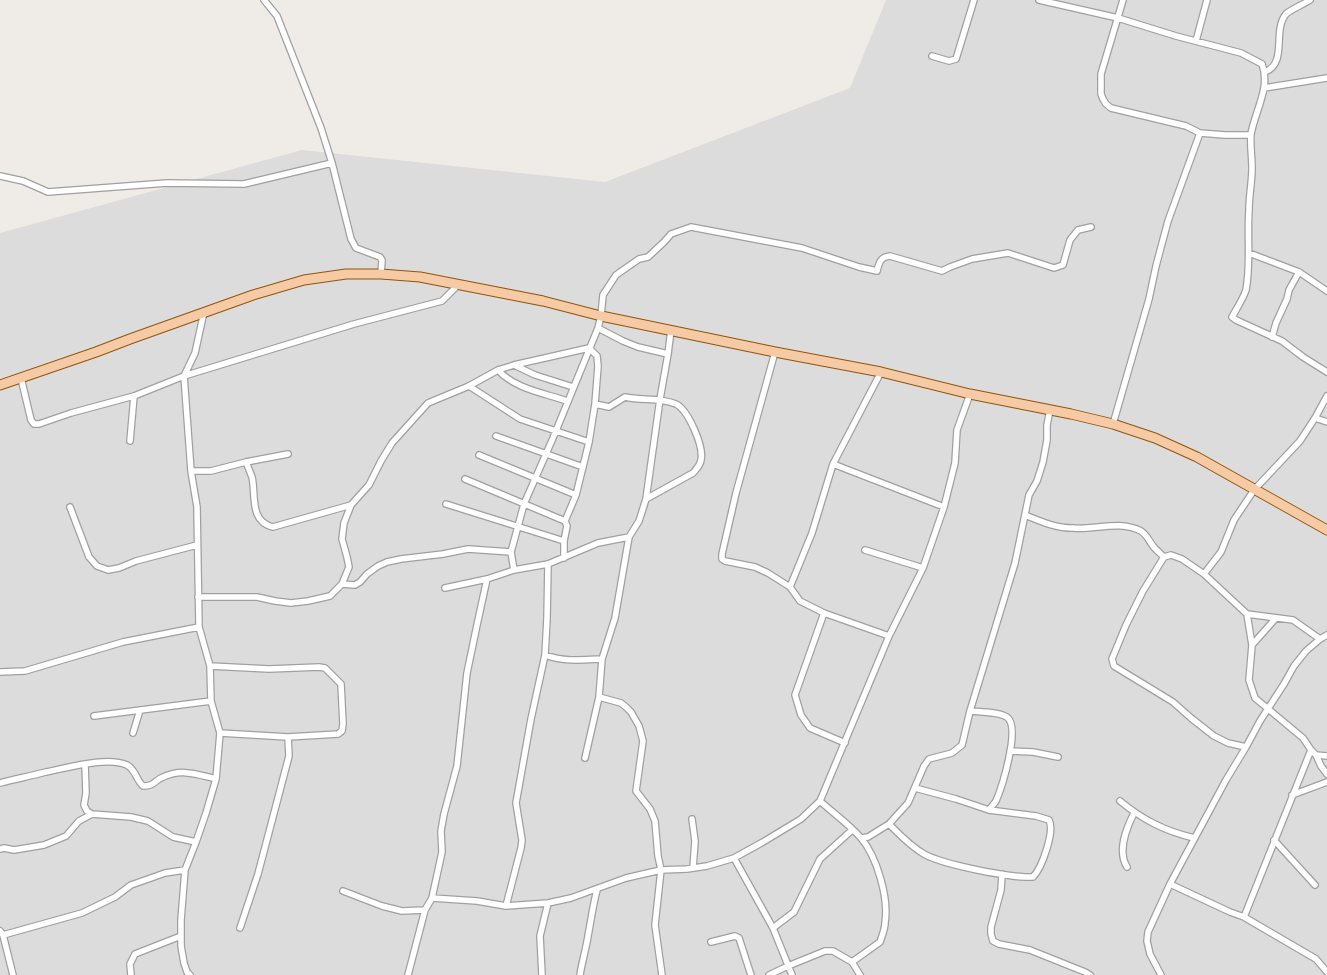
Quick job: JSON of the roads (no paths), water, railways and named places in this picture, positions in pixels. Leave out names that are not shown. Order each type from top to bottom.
[{"type":"main road","points":[[0,385],[253,295],[304,280],[346,274],[420,277],[543,300],[601,316],[881,372],[970,394],[1113,424],[1155,438],[1197,457],[1327,530]]},
{"type":"street","points":[[264,0],[277,16],[321,128],[351,239],[356,248],[380,257],[382,260],[381,274]]},
{"type":"street","points":[[932,56],[949,61],[956,59],[974,0]]},
{"type":"street","points":[[1038,0],[1118,18],[1241,53],[1262,64],[1265,72],[1264,88],[1251,135],[1252,169],[1248,211],[1250,253],[1245,290],[1241,302],[1232,317],[1282,341],[1327,372]]},
{"type":"street","points":[[1123,0],[1101,74],[1101,94],[1106,104],[1111,108],[1180,124],[1200,133],[1251,135]]},
{"type":"street","points":[[1196,41],[1207,0]]},
{"type":"street","points":[[1265,72],[1272,70],[1276,64],[1280,26],[1286,14],[1310,0]]},
{"type":"street","points":[[1264,88],[1327,78]]},
{"type":"street","points":[[1113,424],[1149,299],[1168,221],[1200,133]]},
{"type":"street","points":[[0,176],[23,181],[48,192],[167,183],[244,184],[332,163]]},
{"type":"street","points":[[514,570],[511,552],[524,504],[598,328],[603,295],[616,275],[639,259],[648,257],[671,234],[692,227],[802,248],[868,270],[876,271],[881,259],[890,256],[942,271],[972,259],[1008,252],[1054,268],[1059,267],[1062,265],[1070,240],[1078,230],[1091,227]]},
{"type":"street","points":[[1250,253],[1299,272],[1327,291]]},
{"type":"street","points":[[1272,337],[1276,323],[1287,300],[1289,290],[1299,272]]},
{"type":"street","points":[[21,378],[31,420],[34,424],[39,424],[71,413],[134,396],[184,376],[354,324],[442,301],[459,284]]},
{"type":"street","points":[[181,975],[189,974],[184,963],[181,936],[185,870],[216,779],[220,733],[211,701],[210,666],[199,627],[197,507],[191,471],[184,376],[195,353],[204,312]]},
{"type":"street","points":[[598,328],[638,347],[668,354]]},
{"type":"street","points":[[585,758],[599,697],[602,659],[615,618],[629,537],[639,521],[646,499],[671,330]]},
{"type":"street","points":[[198,597],[257,597],[291,603],[330,596],[342,584],[348,568],[342,539],[344,523],[351,505],[369,485],[392,443],[428,403],[469,386],[498,370],[589,348]]},
{"type":"street","points":[[564,558],[564,541],[567,526],[565,521],[576,495],[589,442],[595,404],[597,356],[589,348]]},
{"type":"street","points":[[775,352],[736,493],[722,558],[725,561],[755,567],[768,573],[790,587],[800,601],[824,613],[889,636]]},
{"type":"street","points":[[514,365],[535,375],[573,387]]},
{"type":"street","points":[[498,370],[504,377],[523,387],[567,401]]},
{"type":"street","points":[[790,587],[812,533],[833,464],[881,372]]},
{"type":"street","points":[[469,386],[520,419],[589,442]]},
{"type":"street","points":[[432,898],[477,901],[506,906],[548,903],[597,890],[626,878],[661,870],[707,866],[734,858],[801,819],[820,801],[889,636],[923,568],[944,507],[955,463],[957,430],[970,394]]},
{"type":"street","points":[[130,441],[134,396]]},
{"type":"street","points":[[1204,574],[1221,552],[1234,520],[1254,490],[1300,441],[1327,396]]},
{"type":"street","points":[[595,404],[609,408],[625,397],[660,399],[683,409],[698,436],[702,457],[699,466],[693,472],[646,499]]},
{"type":"street","points":[[861,838],[868,837],[889,824],[908,803],[929,759],[952,753],[962,745],[970,711],[1015,564],[1029,495],[1037,481],[1043,462],[1050,410]]},
{"type":"street","points":[[1315,418],[1327,422]]},
{"type":"street","points":[[496,436],[583,467]]},
{"type":"street","points":[[191,471],[211,472],[246,462],[288,454]]},
{"type":"street","points":[[479,454],[576,495]]},
{"type":"street","points":[[246,462],[252,478],[255,508],[264,524],[273,527],[351,505]]},
{"type":"street","points":[[833,464],[944,507]]},
{"type":"street","points":[[465,479],[565,521]]},
{"type":"street","points":[[446,504],[564,541]]},
{"type":"street","points":[[70,507],[89,557],[97,566],[108,570],[198,545]]},
{"type":"street","points":[[1025,514],[1050,525],[1072,528],[1095,528],[1116,525],[1134,528],[1143,532],[1164,557]]},
{"type":"street","points":[[445,588],[488,579],[514,570],[548,564],[598,543],[629,537]]},
{"type":"street","points":[[342,584],[355,585],[378,566],[400,559],[468,549],[511,552]]},
{"type":"street","points":[[865,550],[923,568]]},
{"type":"street","points":[[1246,747],[1228,743],[1214,736],[1173,702],[1114,666],[1112,659],[1126,625],[1164,557],[1171,555],[1182,559],[1204,574],[1247,614],[1293,620],[1320,639]]},
{"type":"street","points":[[506,906],[521,848],[521,834],[516,803],[519,783],[531,719],[546,656],[548,564]]},
{"type":"street","points":[[408,975],[425,910],[432,898],[442,852],[444,814],[456,766],[467,673],[476,625],[488,579]]},
{"type":"street","points":[[824,613],[795,695],[801,715],[810,728],[845,743]]},
{"type":"street","points":[[1247,614],[1252,644],[1249,680],[1255,698],[1303,738],[1327,774]]},
{"type":"street","points":[[1252,644],[1276,618]]},
{"type":"street","points":[[0,672],[25,671],[123,642],[199,627]]},
{"type":"street","points":[[1161,975],[1150,954],[1146,941],[1148,932],[1170,884],[1226,780],[1294,666],[1306,651],[1327,635]]},
{"type":"street","points":[[546,656],[558,660],[576,661],[602,659]]},
{"type":"street","points":[[210,666],[269,669],[325,668],[341,684],[344,724],[342,731],[338,734],[288,737],[220,733]]},
{"type":"street","points":[[599,697],[621,703],[626,707],[639,726],[643,741],[636,791],[650,809],[655,821],[661,870],[655,925],[662,975]]},
{"type":"street","points":[[94,716],[211,701]]},
{"type":"street","points":[[133,733],[140,710]]},
{"type":"street","points":[[970,711],[1004,715],[1012,723],[1013,734],[1010,752],[995,803],[989,810]]},
{"type":"street","points":[[240,928],[258,874],[289,756],[288,737]]},
{"type":"street","points":[[1010,752],[1032,752],[1058,757]]},
{"type":"street","points":[[1314,753],[1327,756]]},
{"type":"street","points":[[1244,916],[1292,795],[1314,753]]},
{"type":"street","points":[[0,783],[101,762],[126,765],[134,771],[143,786],[154,784],[162,777],[183,772],[216,779]]},
{"type":"street","points":[[85,764],[86,793],[84,805],[87,811],[92,814],[148,820],[173,837],[196,842]]},
{"type":"street","points":[[1292,795],[1327,782]]},
{"type":"street","points":[[889,824],[907,842],[926,855],[952,864],[1027,877],[1033,877],[1038,872],[1051,830],[1049,820],[1036,816],[989,810],[915,788]]},
{"type":"street","points":[[820,801],[861,838],[874,859],[885,900],[886,921],[880,942],[852,962]]},
{"type":"street","points":[[1120,801],[1134,813],[1172,833],[1194,838]]},
{"type":"street","points":[[1127,868],[1123,861],[1122,853],[1128,827],[1134,813]]},
{"type":"street","points":[[0,849],[14,850],[44,845],[66,836],[79,821],[92,814]]},
{"type":"street","points":[[692,819],[695,841],[693,868]]},
{"type":"street","points":[[774,928],[794,912],[820,859],[852,830]]},
{"type":"street","points":[[1274,840],[1315,885]]},
{"type":"street","points":[[734,858],[774,928],[792,975]]},
{"type":"street","points":[[13,975],[1,933],[82,913],[115,897],[131,885],[185,870]]},
{"type":"street","points":[[1002,874],[1001,890],[991,927],[993,940],[999,944],[1030,950],[1090,975]]},
{"type":"street","points":[[1170,884],[1230,912],[1244,916],[1316,959],[1327,972]]},
{"type":"street","points":[[580,975],[597,890]]},
{"type":"street","points":[[343,891],[382,906],[402,911],[425,910]]},
{"type":"street","points":[[542,975],[540,936],[548,903]]},
{"type":"street","points":[[131,975],[130,964],[135,954],[181,936]]},
{"type":"street","points":[[711,942],[734,936],[739,938],[751,975]]},
{"type":"street","points":[[769,975],[826,951],[833,952],[852,962],[860,975]]}]
